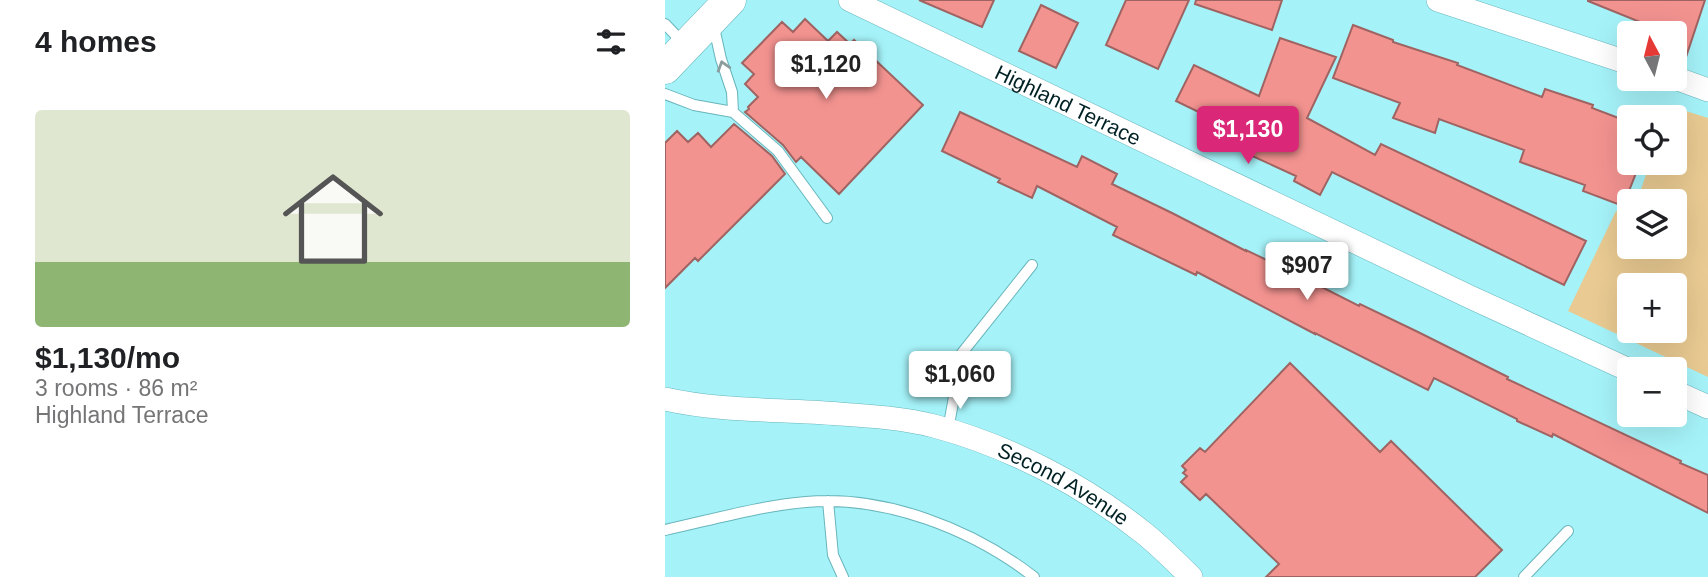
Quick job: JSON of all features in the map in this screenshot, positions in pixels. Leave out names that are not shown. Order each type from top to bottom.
[{"type":"main road","points":[[672,46],[721,10]]},
{"type":"street","name":"Highland Terrace","points":[[850,0],[1617,364]]},
{"type":"street","points":[[1438,0],[1617,59]]},
{"type":"street","points":[[1687,82],[1708,90]]},
{"type":"street","points":[[1687,397],[1708,407]]},
{"type":"street","name":"Second Avenue","points":[[665,399],[709,407],[870,416],[948,430],[1012,453],[1091,496],[1147,535],[1191,577]]},
{"type":"lane","points":[[721,10],[721,59],[732,92],[733,112]]},
{"type":"lane","points":[[665,94],[694,105],[733,112],[778,151],[827,218]]},
{"type":"lane","points":[[948,430],[961,353],[1032,265]]},
{"type":"lane","points":[[828,501],[833,555],[842,577]]},
{"type":"lane","points":[[665,530],[763,508],[805,502],[870,503],[937,524],[982,542],[1034,577]]},
{"type":"lane","points":[[1524,577],[1568,531]]},
{"type":"shaded area","points":[[1687,111],[1708,118],[1708,377],[1687,367],[1687,357],[1666,357],[1636,343],[1687,343],[1687,273],[1617,273],[1617,334],[1568,311],[1616,211],[1617,259],[1687,259],[1687,189],[1641,189],[1646,175],[1687,175]]},
{"type":"building","points":[[919,0],[994,0],[982,27]]},
{"type":"building","points":[[1126,0],[1189,0],[1158,69],[1106,45]]},
{"type":"building","points":[[1196,0],[1282,0],[1272,30],[1195,4]]},
{"type":"building","points":[[1705,0],[1687,54],[1687,21],[1638,21],[1588,1]]},
{"type":"building","points":[[1041,5],[1078,23],[1056,68],[1019,51]]},
{"type":"building","points":[[805,19],[828,41],[837,32],[850,44],[854,40],[923,105],[839,194],[801,157],[796,162],[783,145],[745,112],[758,97],[745,84],[754,74],[742,63],[782,22],[793,32]]},
{"type":"building","points":[[1353,25],[1542,97],[1545,89],[1593,105],[1592,108],[1617,117],[1617,175],[1635,175],[1630,189],[1617,189],[1617,204],[1583,191],[1585,185],[1520,162],[1524,150],[1439,119],[1435,133],[1393,118],[1400,103],[1333,78]]},
{"type":"building","points":[[1280,38],[1336,57],[1307,118],[1375,155],[1381,144],[1586,241],[1564,285],[1332,172],[1320,195],[1294,181],[1296,176],[1237,149],[1244,134],[1176,101],[1194,65],[1259,96]]},
{"type":"building","points":[[960,112],[1077,167],[1082,156],[1117,174],[1112,184],[1708,475],[1708,513],[1553,434],[1552,437],[1517,421],[1434,378],[1428,390],[1197,272],[1196,275],[1113,235],[1117,227],[1037,186],[1032,198],[998,182],[1000,179],[942,151]]},
{"type":"building","points":[[734,124],[772,156],[785,174],[698,261],[695,258],[665,288],[665,143],[677,131],[688,142],[698,133],[711,147]]},
{"type":"building","points":[[1290,363],[1380,452],[1391,441],[1502,550],[1475,577],[1266,577],[1279,564],[1206,494],[1200,500],[1181,482],[1187,476],[1183,473],[1186,470],[1182,466],[1200,448],[1205,452]]}]
